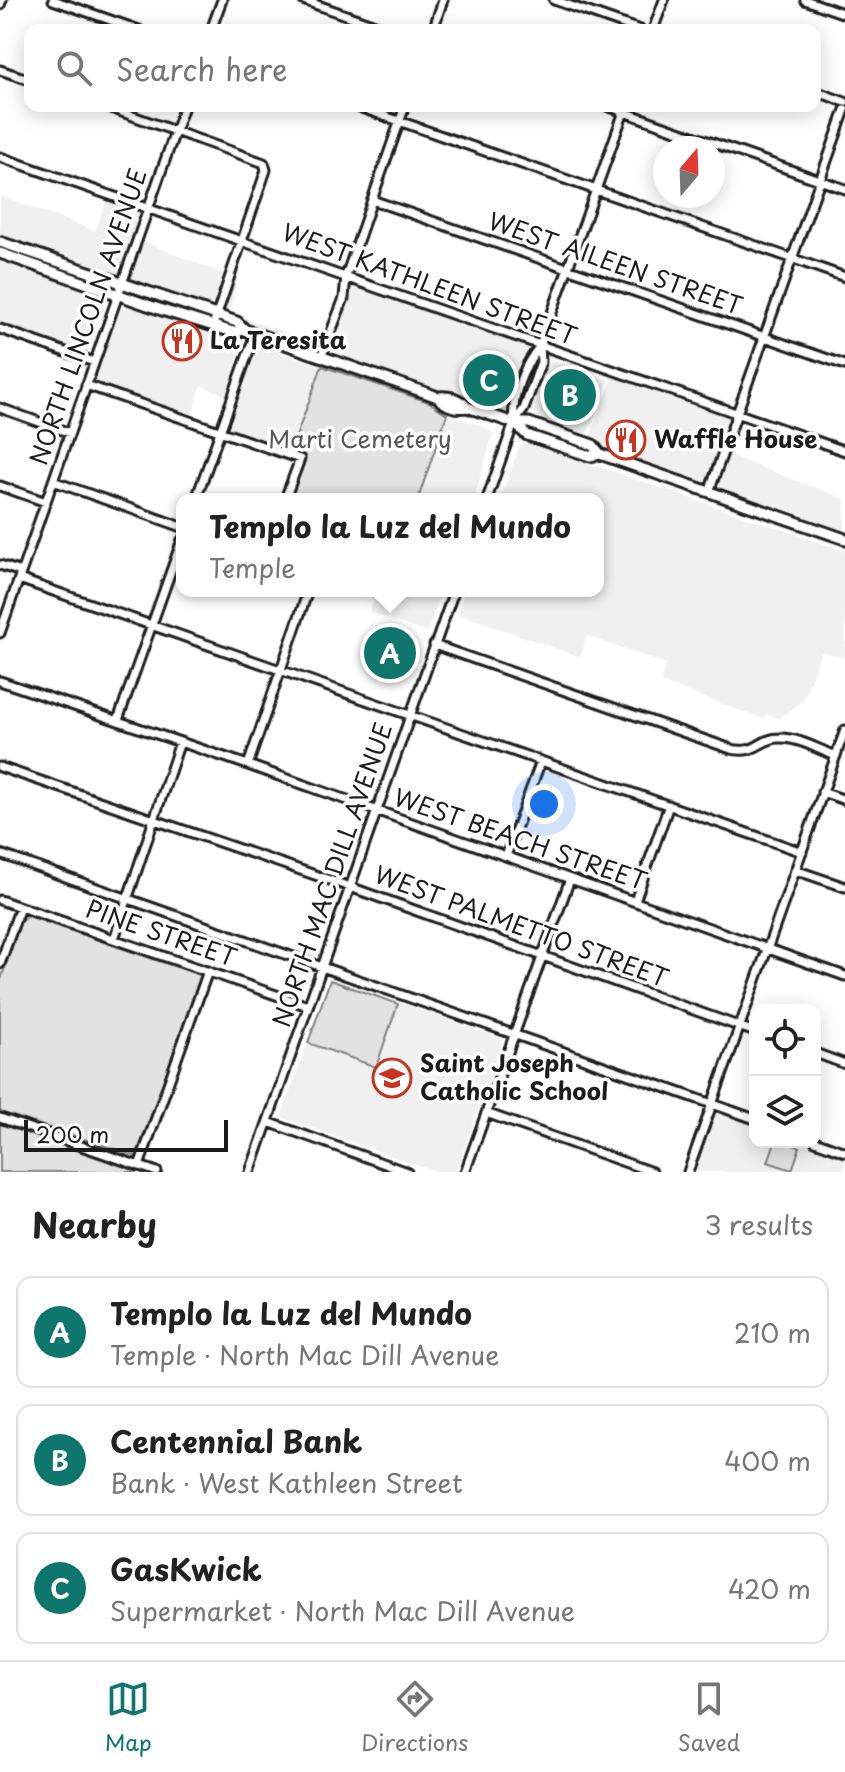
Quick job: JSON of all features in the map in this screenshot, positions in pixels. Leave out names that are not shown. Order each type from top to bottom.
[{"type":"main road","points":[[0,242],[119,289]]},
{"type":"main road","points":[[0,253],[215,321],[233,332],[250,332],[438,397],[447,396],[462,401],[467,407],[514,423],[527,435],[590,456],[600,454],[845,539]]},
{"type":"street","points":[[53,0],[122,24]]},
{"type":"street","points":[[213,24],[222,0]]},
{"type":"street","points":[[303,0],[372,24]]},
{"type":"street","points":[[435,24],[443,0]]},
{"type":"street","points":[[554,0],[623,24]]},
{"type":"street","points":[[655,24],[664,0]]},
{"type":"street","points":[[805,0],[845,14]]},
{"type":"street","points":[[0,70],[24,78]]},
{"type":"street","points":[[821,93],[845,102]]},
{"type":"street","points":[[709,492],[845,110]]},
{"type":"street","points":[[122,112],[264,163],[266,170],[215,321]]},
{"type":"street","name":"NORTH LINCOLN AVENUE","points":[[0,633],[182,112]]},
{"type":"street","points":[[374,112],[845,277]]},
{"type":"street","points":[[322,355],[344,298],[346,276],[403,112]]},
{"type":"street","points":[[489,493],[514,423],[512,406],[529,359],[540,346],[624,112]]},
{"type":"street","points":[[633,112],[845,189]]},
{"type":"street","name":"WEST KATHLEEN STREET","points":[[0,157],[845,451]]},
{"type":"street","name":"WEST AILEEN STREET","points":[[372,200],[845,365]]},
{"type":"street","points":[[0,329],[94,362]]},
{"type":"street","points":[[198,493],[250,332]]},
{"type":"street","points":[[86,385],[300,459],[287,493]]},
{"type":"street","points":[[0,408],[70,433]]},
{"type":"street","points":[[53,481],[176,525]]},
{"type":"street","points":[[0,486],[46,502]]},
{"type":"street","points":[[118,720],[176,557]]},
{"type":"street","points":[[0,565],[152,625],[802,852]]},
{"type":"street","points":[[248,765],[306,597]]},
{"type":"street","name":"NORTH MAC DILL AVENUE","points":[[250,1172],[452,597]]},
{"type":"street","points":[[434,645],[731,749],[752,750],[768,740],[781,737],[836,756]]},
{"type":"street","name":"WEST BEACH STREET","points":[[0,681],[377,810],[845,976]]},
{"type":"street","points":[[688,1172],[845,730]]},
{"type":"street","points":[[114,939],[180,742]]},
{"type":"street","points":[[506,856],[541,761]]},
{"type":"street","name":"WEST PALMETTO STREET","points":[[0,767],[350,887],[749,1030]]},
{"type":"street","points":[[822,792],[845,800]]},
{"type":"street","points":[[635,901],[669,805]]},
{"type":"street","points":[[0,854],[749,1117]]},
{"type":"street","points":[[795,870],[845,887]]},
{"type":"street","points":[[465,1172],[570,879]]},
{"type":"street","name":"PINE STREET","points":[[0,900],[308,1006]]},
{"type":"street","points":[[0,964],[20,907]]},
{"type":"street","points":[[139,1166],[208,971]]},
{"type":"street","points":[[821,1055],[845,1064]]},
{"type":"street","points":[[486,1113],[652,1172]]},
{"type":"street","points":[[0,1118],[157,1172]]},
{"type":"street","points":[[268,1122],[407,1172]]},
{"type":"street","points":[[821,1143],[845,1152]]},
{"type":"shaded area","points":[[0,196],[95,231],[107,199],[143,212],[117,284],[0,244]]},
{"type":"shaded area","points":[[140,240],[226,275],[212,316],[124,287]]},
{"type":"shaded area","points":[[0,261],[106,298],[88,353],[65,348],[0,324]]},
{"type":"shaded area","points":[[233,278],[237,279],[230,313],[322,345],[320,351],[218,318]]},
{"type":"shaded area","points":[[349,283],[534,348],[526,357],[509,405],[510,417],[471,404],[449,392],[437,393],[327,353],[347,300]]},
{"type":"shaded area","points":[[127,305],[243,342],[228,396],[201,386],[191,419],[95,384],[93,381],[106,345],[121,310]]},
{"type":"shaded area","points":[[259,346],[322,366],[290,453],[226,431],[240,386],[246,379]]},
{"type":"shaded area","points":[[544,352],[732,417],[707,488],[603,451],[586,438],[590,436],[611,382],[610,377],[554,358],[547,360],[528,409],[534,420],[521,419],[544,363]]},
{"type":"shaded area","points":[[553,361],[609,380],[587,435],[533,415],[531,410],[548,363]]},
{"type":"shaded area","points":[[447,414],[482,426],[493,434],[476,493],[420,493]]},
{"type":"shaded area","points":[[527,442],[845,551],[845,658],[821,651],[803,701],[779,718],[766,714],[764,719],[660,682],[666,664],[587,636],[580,657],[457,613],[463,597],[604,597],[604,493],[502,493],[519,447]]},
{"type":"shaded area","points":[[726,454],[845,499],[845,535],[713,490]]},
{"type":"shaded area","points":[[600,458],[845,543],[845,548],[593,460]]},
{"type":"shaded area","points":[[375,597],[440,597],[427,633],[369,612]]},
{"type":"shaded area","name":"Saint Joseph Catholic School","points":[[330,978],[503,1039],[456,1172],[436,1172],[281,1117]]},
{"type":"shaded area","points":[[714,1110],[749,1122],[749,1148],[821,1148],[845,1156],[845,1172],[692,1172]]},
{"type":"green space","name":"Marti Cemetery","points":[[322,366],[429,402],[447,414],[420,493],[290,493],[303,458],[290,453]]},
{"type":"green space","points":[[28,916],[200,975],[201,980],[136,1156],[0,1112],[0,982],[21,921]]},
{"type":"green space","points":[[330,980],[398,1004],[376,1067],[308,1043]]},
{"type":"green space","points":[[0,1122],[146,1172],[0,1172]]},
{"type":"green space","points":[[773,1148],[800,1148],[792,1170],[768,1162]]},
{"type":"place","name":"La Teresita","points":[[182,341]]},
{"type":"place","name":"GasKwick","points":[[489,380]]},
{"type":"place","name":"Centennial Bank","points":[[570,395]]},
{"type":"place","name":"Waffle House","points":[[626,440]]},
{"type":"place","name":"Templo la Luz del Mundo","points":[[390,653]]},
{"type":"place","name":"Saint Joseph Catholic School","points":[[392,1078]]}]
